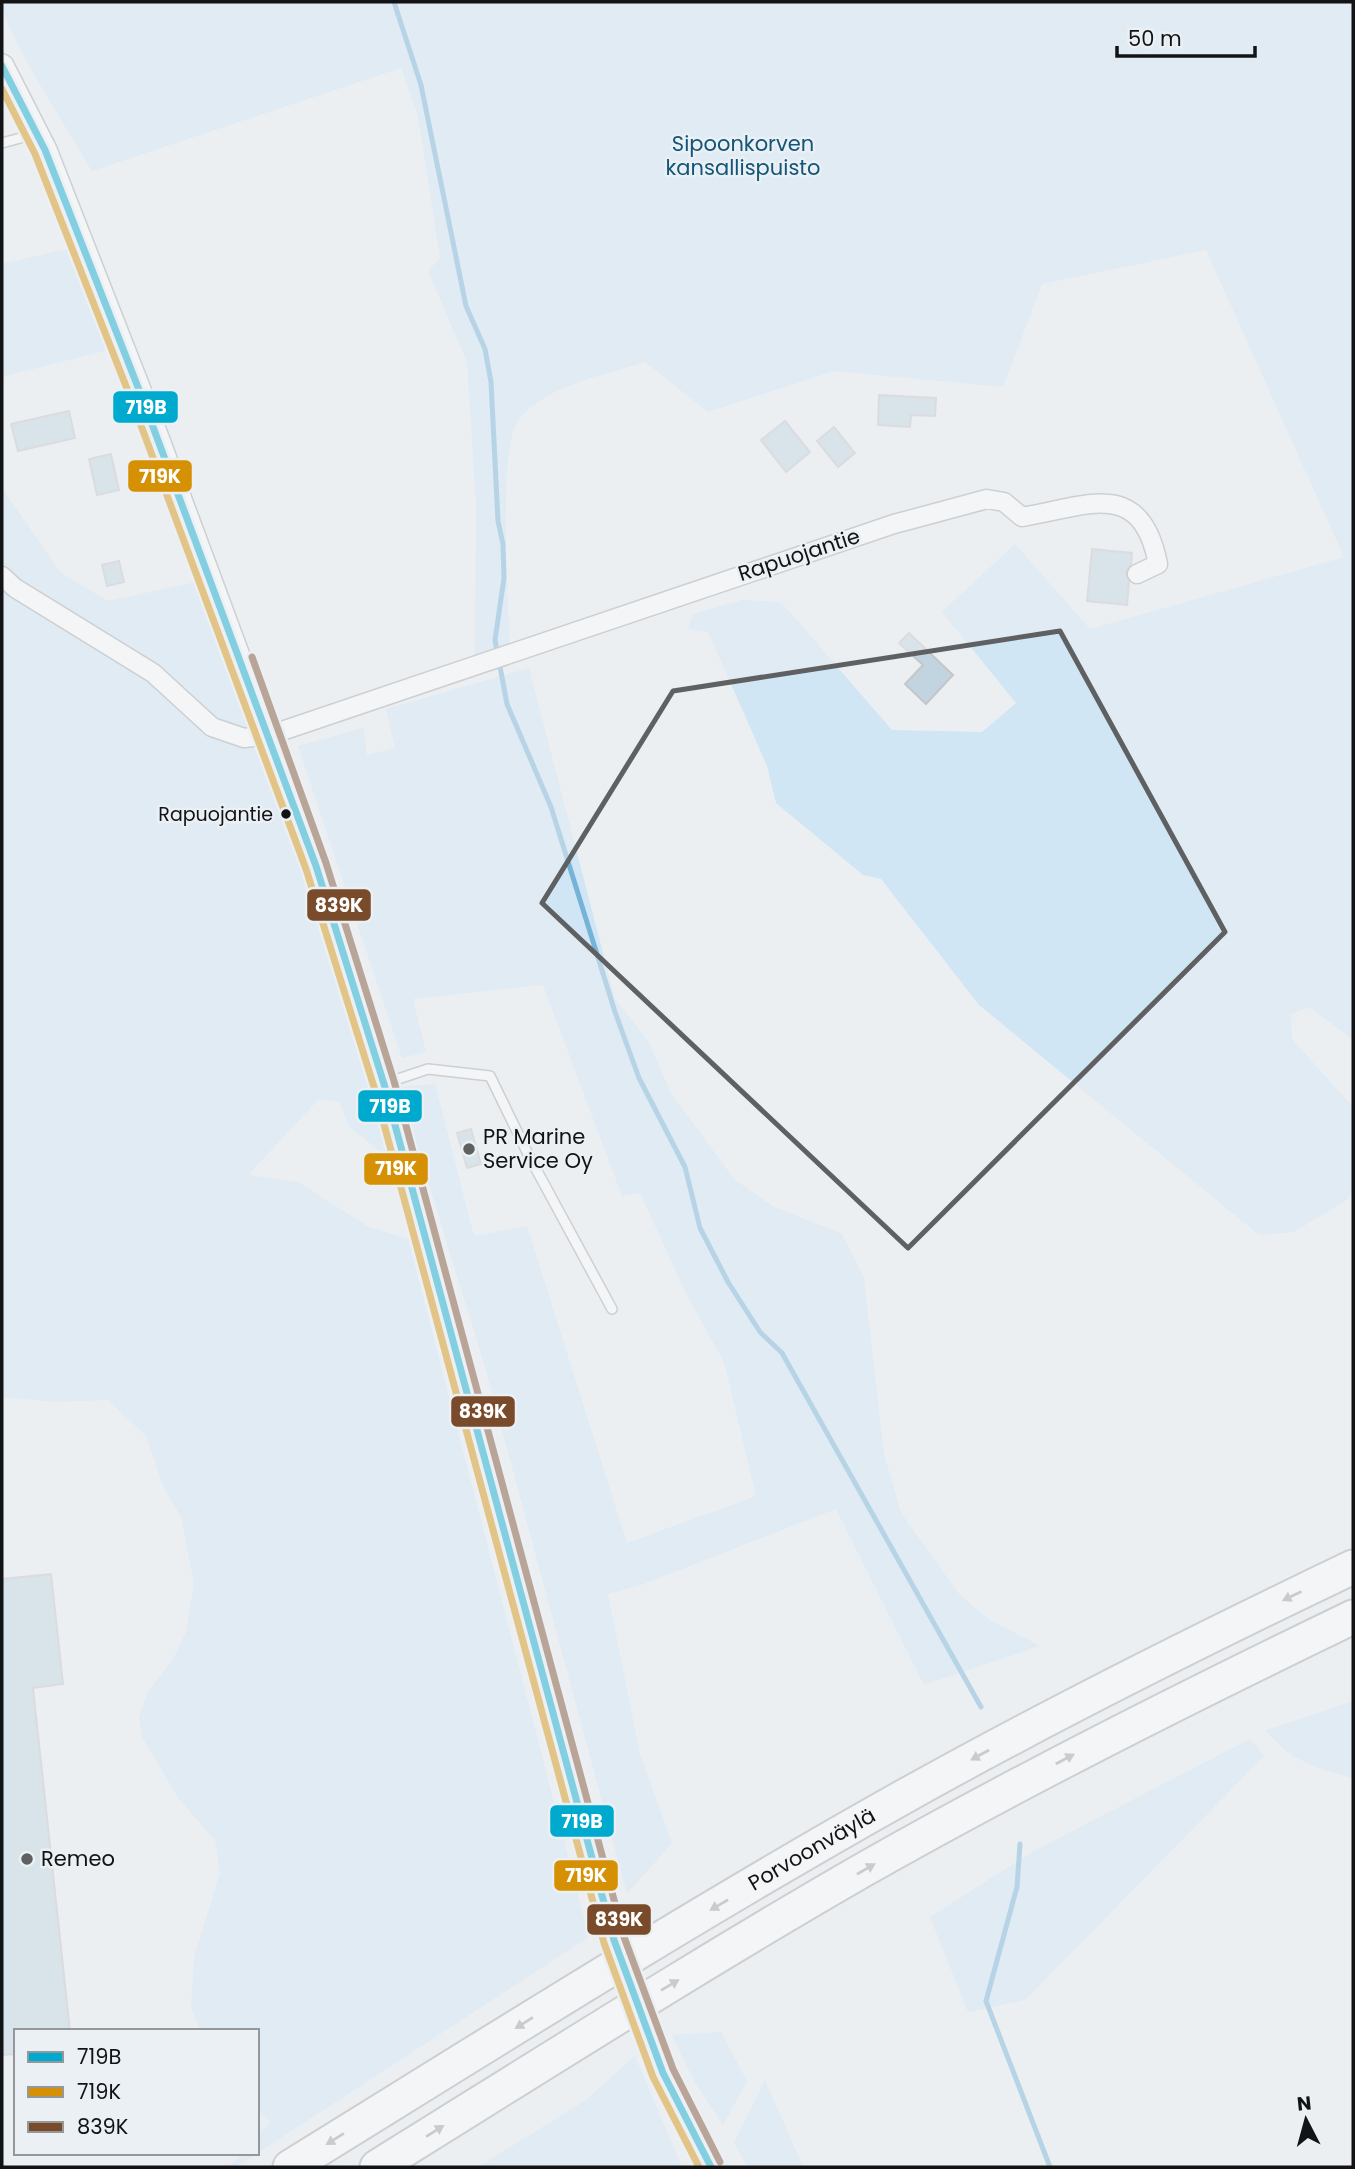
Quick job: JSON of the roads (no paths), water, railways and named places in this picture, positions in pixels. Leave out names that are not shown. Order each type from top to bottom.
[{"type":"highway","name":"Porvoonväylä","points":[[290,2167],[646,1948],[903,1797],[1049,1717],[1353,1567]]},
{"type":"highway","name":"Porvoonväylä","points":[[377,2167],[667,1987],[863,1871],[1076,1754],[1353,1617]]},
{"type":"street","points":[[2,66],[36,134],[143,400],[270,735],[316,866],[384,1084],[614,1940]]},
{"type":"street","name":"Rapuojantie","points":[[270,735],[894,524],[987,499],[1004,502],[1022,517],[1099,501],[1128,509],[1145,526],[1158,564],[1137,574]]},
{"type":"street","points":[[2,576],[15,588],[153,673],[212,727],[244,738],[270,735]]},
{"type":"street","points":[[646,2030],[685,2118],[711,2167]]},
{"type":"lane","points":[[2,143],[36,134]]},
{"type":"lane","points":[[384,1084],[428,1069],[490,1076],[530,1158],[612,1309]]},
{"type":"waterway","points":[[394,2],[421,85],[466,306],[485,349],[491,382],[498,521],[503,544],[504,578],[495,640],[507,704],[551,807],[615,1012],[639,1078],[685,1167],[700,1228],[728,1282],[760,1332],[782,1353],[981,1707]]},
{"type":"waterway","points":[[1020,1844],[1017,1887],[986,2001],[1050,2167]]},
{"type":"tunnel","points":[[617,1950],[641,2016]]},
{"type":"place","name":"Rapuojantie","points":[[286,814]]},
{"type":"place","name":"PR Marine Service Oy","points":[[469,1149]]},
{"type":"place","name":"Remeo","points":[[27,1859]]},
{"type":"park label","name":"Sipoonkorven kansallispuisto","points":[[743,156]]}]
